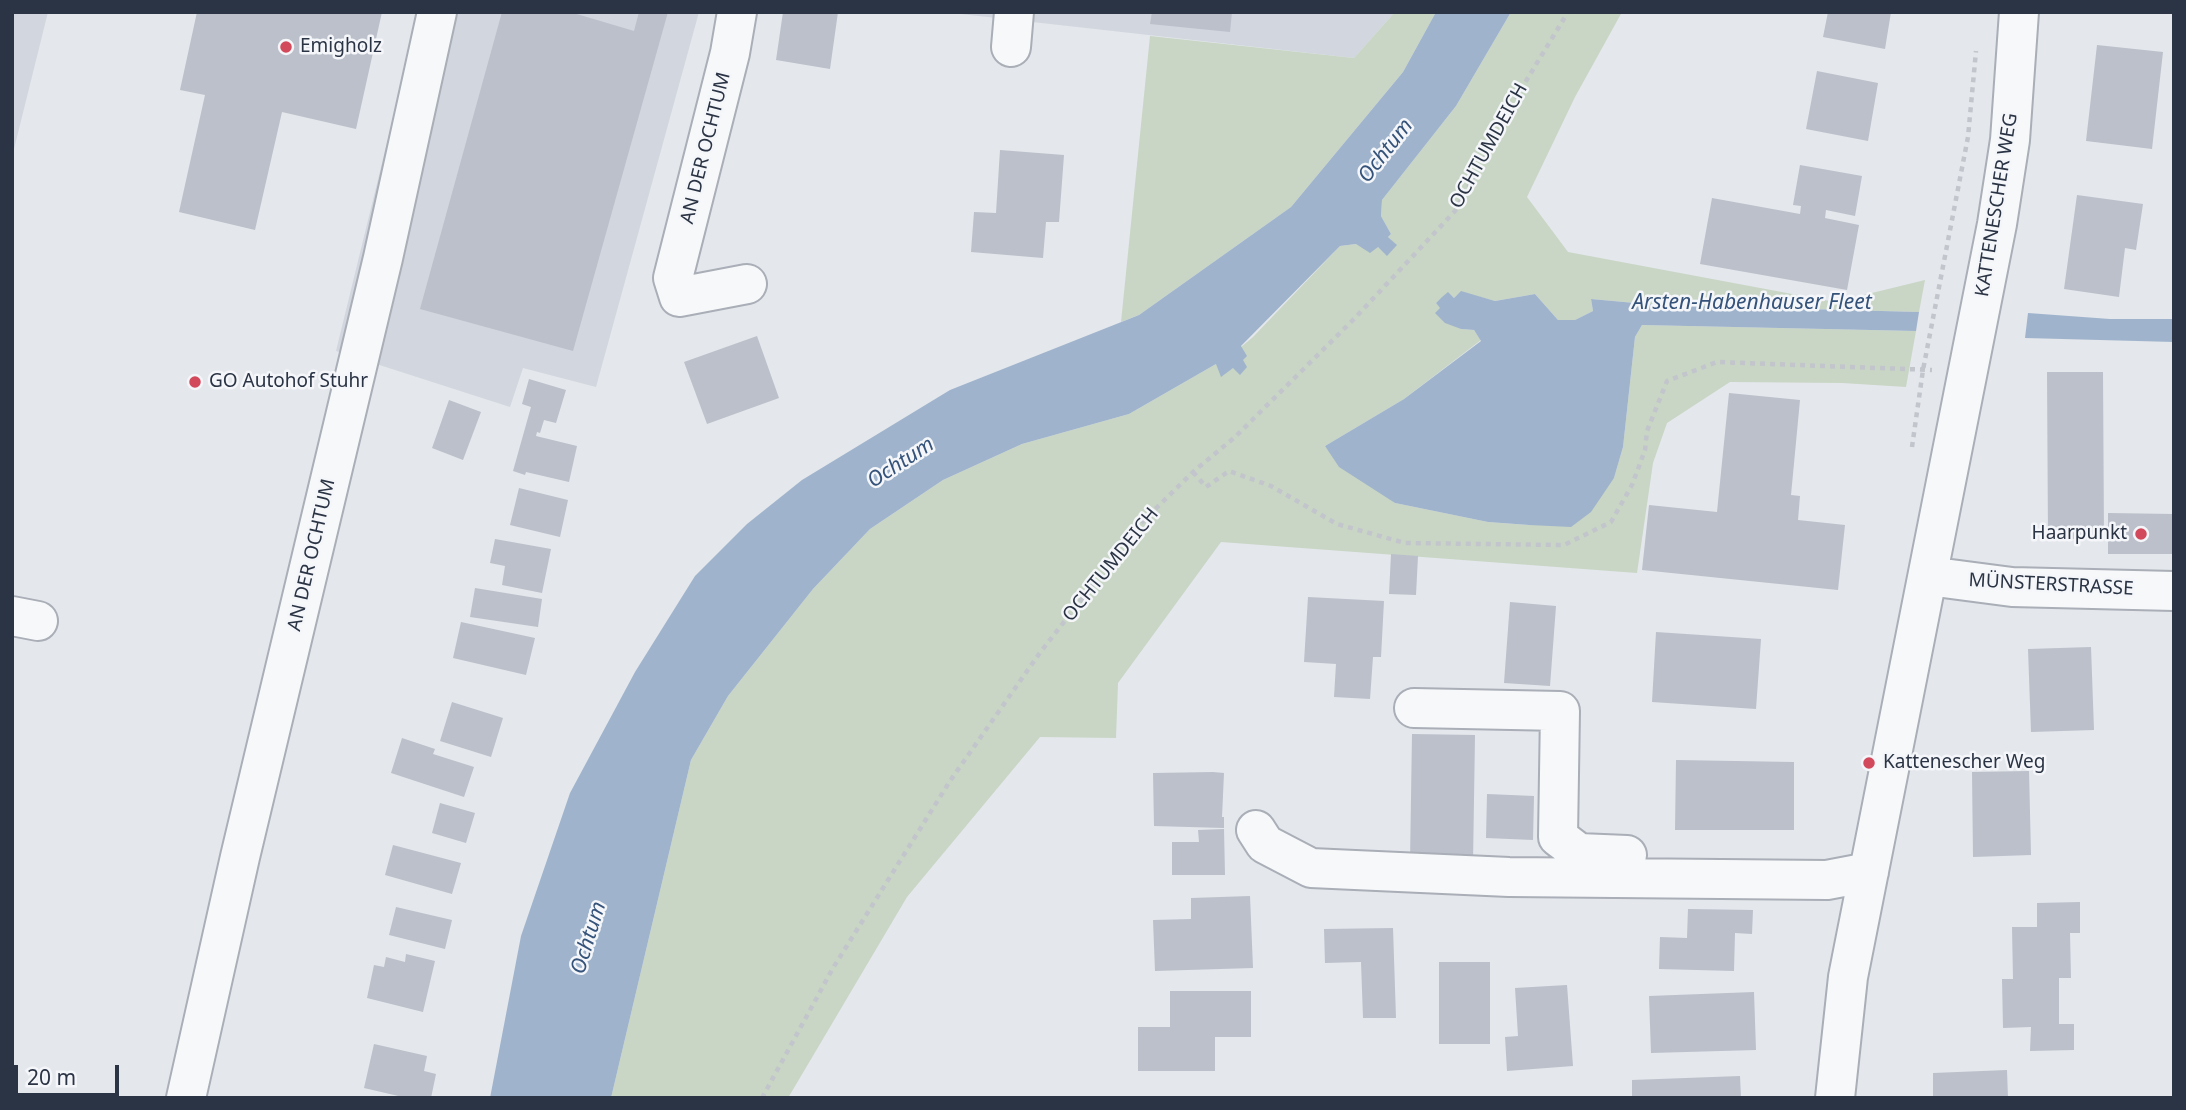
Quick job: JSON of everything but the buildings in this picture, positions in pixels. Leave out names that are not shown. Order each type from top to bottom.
[{"type":"street","name":"AN DER OCHTUM","points":[[186,1098],[243,843],[383,258],[437,12]]},
{"type":"street","name":"AN DER OCHTUM","points":[[737,12],[730,53],[673,278],[679,296],[747,284]]},
{"type":"street","name":"KATTENESCHER WEG","points":[[1835,1098],[1848,976],[1997,224],[2010,140],[2019,12]]},
{"type":"street","name":"MÜNSTERSTRASSE","points":[[1928,576],[2012,587],[2174,591]]},
{"type":"street","points":[[1414,708],[1560,711],[1558,837],[1579,853],[1830,860],[1869,872]]},
{"type":"street","points":[[1256,830],[1265,844],[1311,868],[1509,877],[1827,880],[1869,872]]},
{"type":"path","name":"OCHTUMDEICH","points":[[762,1098],[833,968],[950,781],[1040,654],[1141,523],[1193,472],[1235,437],[1343,330],[1455,211],[1526,81],[1569,12]]},
{"type":"path","points":[[1912,450],[1923,370],[1968,137],[1977,40]]},
{"type":"path","points":[[1193,472],[1206,487],[1229,471],[1271,486],[1337,524],[1405,542],[1564,545],[1611,522],[1632,485],[1645,450],[1647,431],[1667,381],[1717,362],[1968,372]]},
{"type":"shaded area","points":[[12,12],[48,12],[12,157]]},
{"type":"shaded area","points":[[419,12],[699,12],[596,387],[523,368],[510,407],[336,351]]},
{"type":"shaded area","points":[[943,12],[1395,12],[1354,58]]},
{"type":"green space","points":[[1395,12],[1436,12],[1403,72],[1291,207],[1139,315],[1121,322],[1150,36],[1354,58]]},
{"type":"green space","points":[[1511,12],[1622,12],[1575,97],[1527,197],[1568,252],[1835,302],[1925,280],[1919,312],[1657,305],[1591,299],[1593,311],[1575,320],[1558,320],[1535,294],[1495,301],[1461,292],[1454,298],[1448,293],[1436,303],[1441,308],[1436,313],[1461,329],[1474,330],[1481,340],[1404,399],[1325,446],[1395,503],[1488,522],[1529,525],[1614,478],[1623,447],[1635,337],[1642,325],[1916,331],[1906,387],[1842,383],[1730,382],[1667,423],[1653,463],[1637,573],[1221,542],[1118,683],[1116,738],[1040,737],[907,897],[788,1098],[611,1098],[691,760],[728,696],[813,589],[870,529],[943,480],[1022,444],[1129,414],[1216,364],[1234,368],[1241,374],[1241,347],[1340,246],[1356,244],[1378,247],[1387,255],[1396,245],[1388,237],[1391,234],[1381,216],[1382,200],[1456,106]]},
{"type":"water","name":"Ochtum","points":[[1436,12],[1511,12],[1456,106],[1382,200],[1381,216],[1391,234],[1388,237],[1397,245],[1387,256],[1378,247],[1370,253],[1356,244],[1340,246],[1241,346],[1247,356],[1243,360],[1247,367],[1240,375],[1233,368],[1221,377],[1216,364],[1129,414],[1022,444],[943,480],[870,529],[813,589],[728,696],[691,760],[611,1098],[490,1098],[521,936],[570,793],[635,672],[695,576],[747,524],[802,480],[950,390],[1139,315],[1291,207],[1403,72]]},
{"type":"water","points":[[1461,291],[1495,301],[1535,294],[1558,320],[1575,320],[1593,311],[1591,299],[1657,305],[1919,312],[1916,331],[1642,325],[1635,337],[1623,447],[1614,478],[1591,512],[1571,527],[1488,522],[1395,503],[1339,467],[1325,446],[1404,399],[1481,341],[1474,330],[1445,323],[1435,313],[1440,308],[1436,303],[1442,297],[1448,292],[1454,298]]},
{"type":"water","points":[[2028,313],[2110,319],[2174,319],[2174,342],[2025,338]]},
{"type":"place","name":"Emigholz","points":[[286,47]]},
{"type":"place","name":"GO Autohof Stuhr","points":[[195,382]]},
{"type":"place","name":"Haarpunkt","points":[[2141,534]]},
{"type":"place","name":"Kattenescher Weg","points":[[1869,763]]},
{"type":"water label","name":"Arsten-Habenhauser Fleet","points":[[1752,303]]}]
